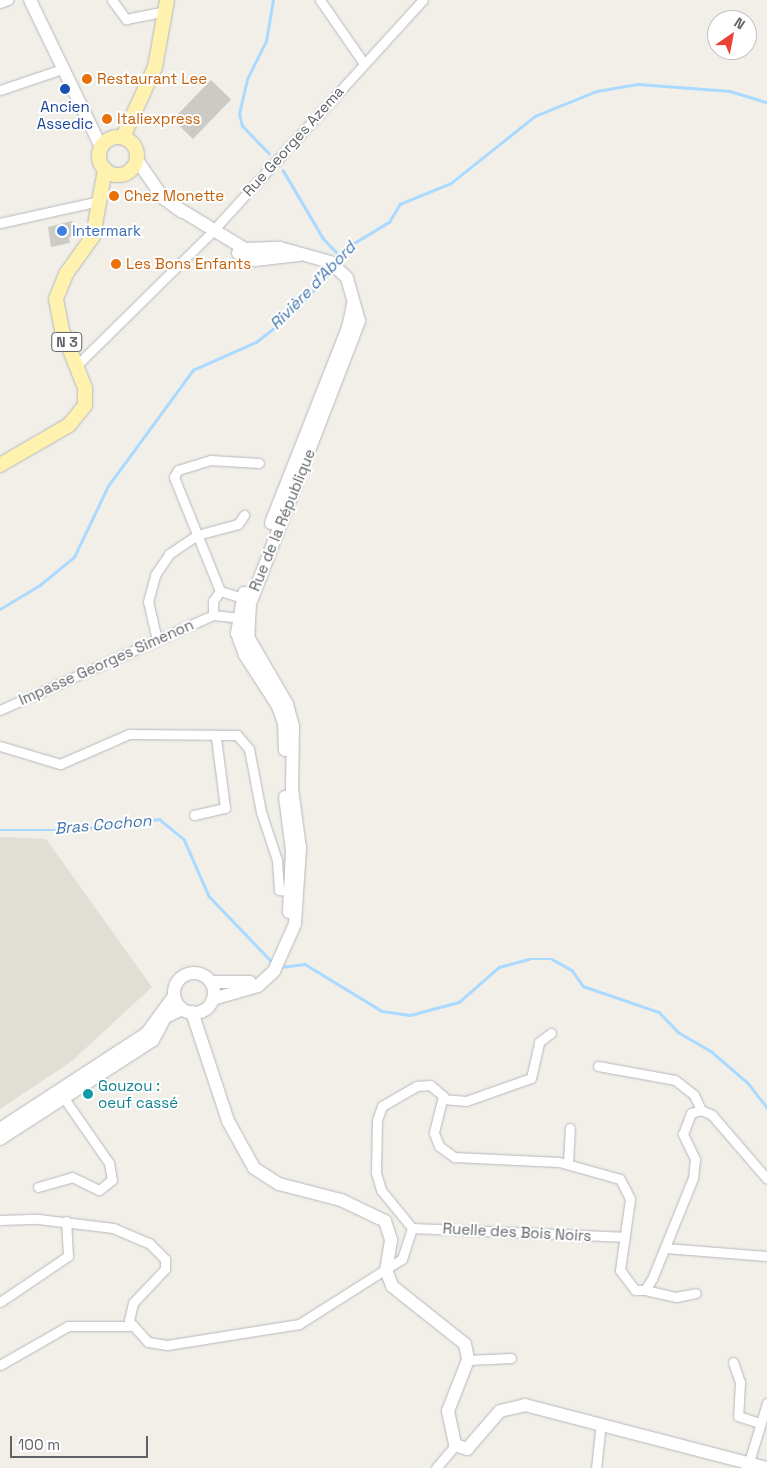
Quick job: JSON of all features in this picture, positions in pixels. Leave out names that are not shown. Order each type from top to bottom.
[{"type":"main road","points":[[107,175],[134,165],[129,141],[155,67],[167,5]]},
{"type":"main road","points":[[101,141],[129,141]]},
{"type":"main road","name":"N 3","points":[[0,465],[79,416],[86,397],[57,315],[56,299],[66,274],[93,236],[99,201],[107,175],[99,158],[101,141]]},
{"type":"street","points":[[0,4],[8,0]]},
{"type":"street","points":[[30,0],[62,69],[101,141]]},
{"type":"street","points":[[112,0],[126,19],[167,5]]},
{"type":"street","points":[[320,0],[363,62]]},
{"type":"street","name":"Rue Georges Azema","points":[[76,366],[213,231],[363,62],[423,0]]},
{"type":"street","points":[[0,90],[62,69]]},
{"type":"street","name":"Rue de la République","points":[[134,165],[150,178],[163,198],[213,231],[245,249],[280,248],[308,254],[339,269],[352,290],[348,328],[245,609]]},
{"type":"street","points":[[0,223],[99,201]]},
{"type":"street","points":[[245,609],[220,591],[173,482],[178,470],[210,460],[260,463]]},
{"type":"street","points":[[157,640],[148,602],[154,575],[169,554],[197,535],[233,527],[244,515]]},
{"type":"street","points":[[220,591],[213,601],[213,615],[245,609]]},
{"type":"street","points":[[0,1139],[153,1040],[165,1018],[258,986],[284,955],[294,892],[292,850],[285,788],[284,723],[245,655],[245,609]]},
{"type":"street","name":"Impasse Georges Simenon","points":[[0,710],[213,615]]},
{"type":"street","points":[[0,746],[26,756],[60,764],[113,739],[148,732],[216,738],[237,735],[246,743],[277,860],[278,890],[294,892]]},
{"type":"street","points":[[194,815],[225,808],[216,738]]},
{"type":"street","points":[[0,1129],[63,1097],[147,1033],[174,996],[176,982],[187,974],[200,974],[211,982],[238,985],[269,975]]},
{"type":"street","points":[[202,1036],[209,1004],[211,982]]},
{"type":"street","points":[[174,996],[187,1011],[202,1036],[228,1121],[254,1168],[279,1184],[377,1215],[385,1221],[391,1240],[386,1270],[401,1296],[459,1336],[468,1360],[448,1410],[455,1445]]},
{"type":"street","points":[[0,1365],[68,1326],[130,1326],[148,1342],[167,1346],[299,1324],[386,1270],[408,1251],[412,1228],[381,1190],[376,1172],[376,1120],[382,1106],[416,1086],[430,1085],[443,1099],[466,1100],[531,1078],[539,1042],[551,1033]]},
{"type":"street","points":[[598,1066],[675,1080],[694,1095],[701,1110],[712,1115],[767,1179]]},
{"type":"street","points":[[38,1187],[72,1177],[99,1190],[112,1180],[109,1163],[63,1097]]},
{"type":"street","points":[[443,1099],[434,1133],[438,1146],[454,1157],[568,1163],[609,1173],[626,1185],[630,1200],[623,1237],[620,1270],[626,1284],[676,1297],[696,1293]]},
{"type":"street","points":[[645,1290],[665,1248],[695,1168],[682,1128],[687,1116],[701,1110]]},
{"type":"street","points":[[568,1163],[570,1128]]},
{"type":"street","points":[[0,1220],[66,1221],[132,1235],[165,1259],[159,1278],[133,1303],[130,1326]]},
{"type":"street","points":[[0,1302],[68,1256],[66,1221]]},
{"type":"street","name":"Ruelle des Bois Noirs","points":[[412,1228],[623,1237]]},
{"type":"street","points":[[665,1248],[767,1256]]},
{"type":"street","points":[[468,1360],[511,1358]]},
{"type":"street","points":[[733,1362],[740,1382],[738,1416],[760,1423]]},
{"type":"street","points":[[753,1464],[760,1423],[767,1403]]},
{"type":"street","points":[[455,1445],[472,1446],[494,1417],[517,1405],[601,1423],[767,1468]]},
{"type":"street","points":[[596,1468],[601,1423]]},
{"type":"street","points":[[436,1468],[455,1445]]},
{"type":"shaded area","points":[[0,837],[46,839],[152,987],[72,1061],[0,1109]]},
{"type":"building","points":[[211,80],[231,99],[193,139],[173,120]]},
{"type":"building","name":"Intermark","points":[[72,221],[76,236],[69,237],[70,243],[51,247],[48,227]]},
{"type":"waterway","points":[[269,154],[242,126],[239,114],[247,79],[266,41],[273,0]]},
{"type":"waterway","name":"Rivière d'Abord","points":[[337,263],[354,243],[389,222],[400,204],[451,183],[535,116],[597,91],[638,84],[730,91],[767,102]]},
{"type":"waterway","points":[[283,170],[323,238],[340,256]]},
{"type":"waterway","name":"Rivière d'Abord","points":[[0,609],[40,585],[74,557],[108,486],[193,370],[256,342],[288,317],[333,269]]},
{"type":"waterway","name":"Bras Cochon","points":[[0,830],[71,830],[159,819],[184,839],[209,896],[274,964]]},
{"type":"waterway","name":"Bras Cochon","points":[[280,967],[305,964],[382,1011],[410,1015],[459,1002],[499,967],[529,959],[552,959],[572,970],[583,986],[659,1012],[678,1032],[712,1052],[748,1083],[767,1107]]},
{"type":"place","name":"Restaurant Lee","points":[[87,79]]},
{"type":"place","name":"Ancien Assedic","points":[[65,89]]},
{"type":"place","name":"Italiexpress","points":[[107,119]]},
{"type":"place","name":"Chez Monette","points":[[114,196]]},
{"type":"place","name":"Intermark","points":[[62,231]]},
{"type":"place","name":"Les Bons Enfants","points":[[116,264]]},
{"type":"place","name":"Gouzou : oeuf cassé","points":[[88,1094]]}]
